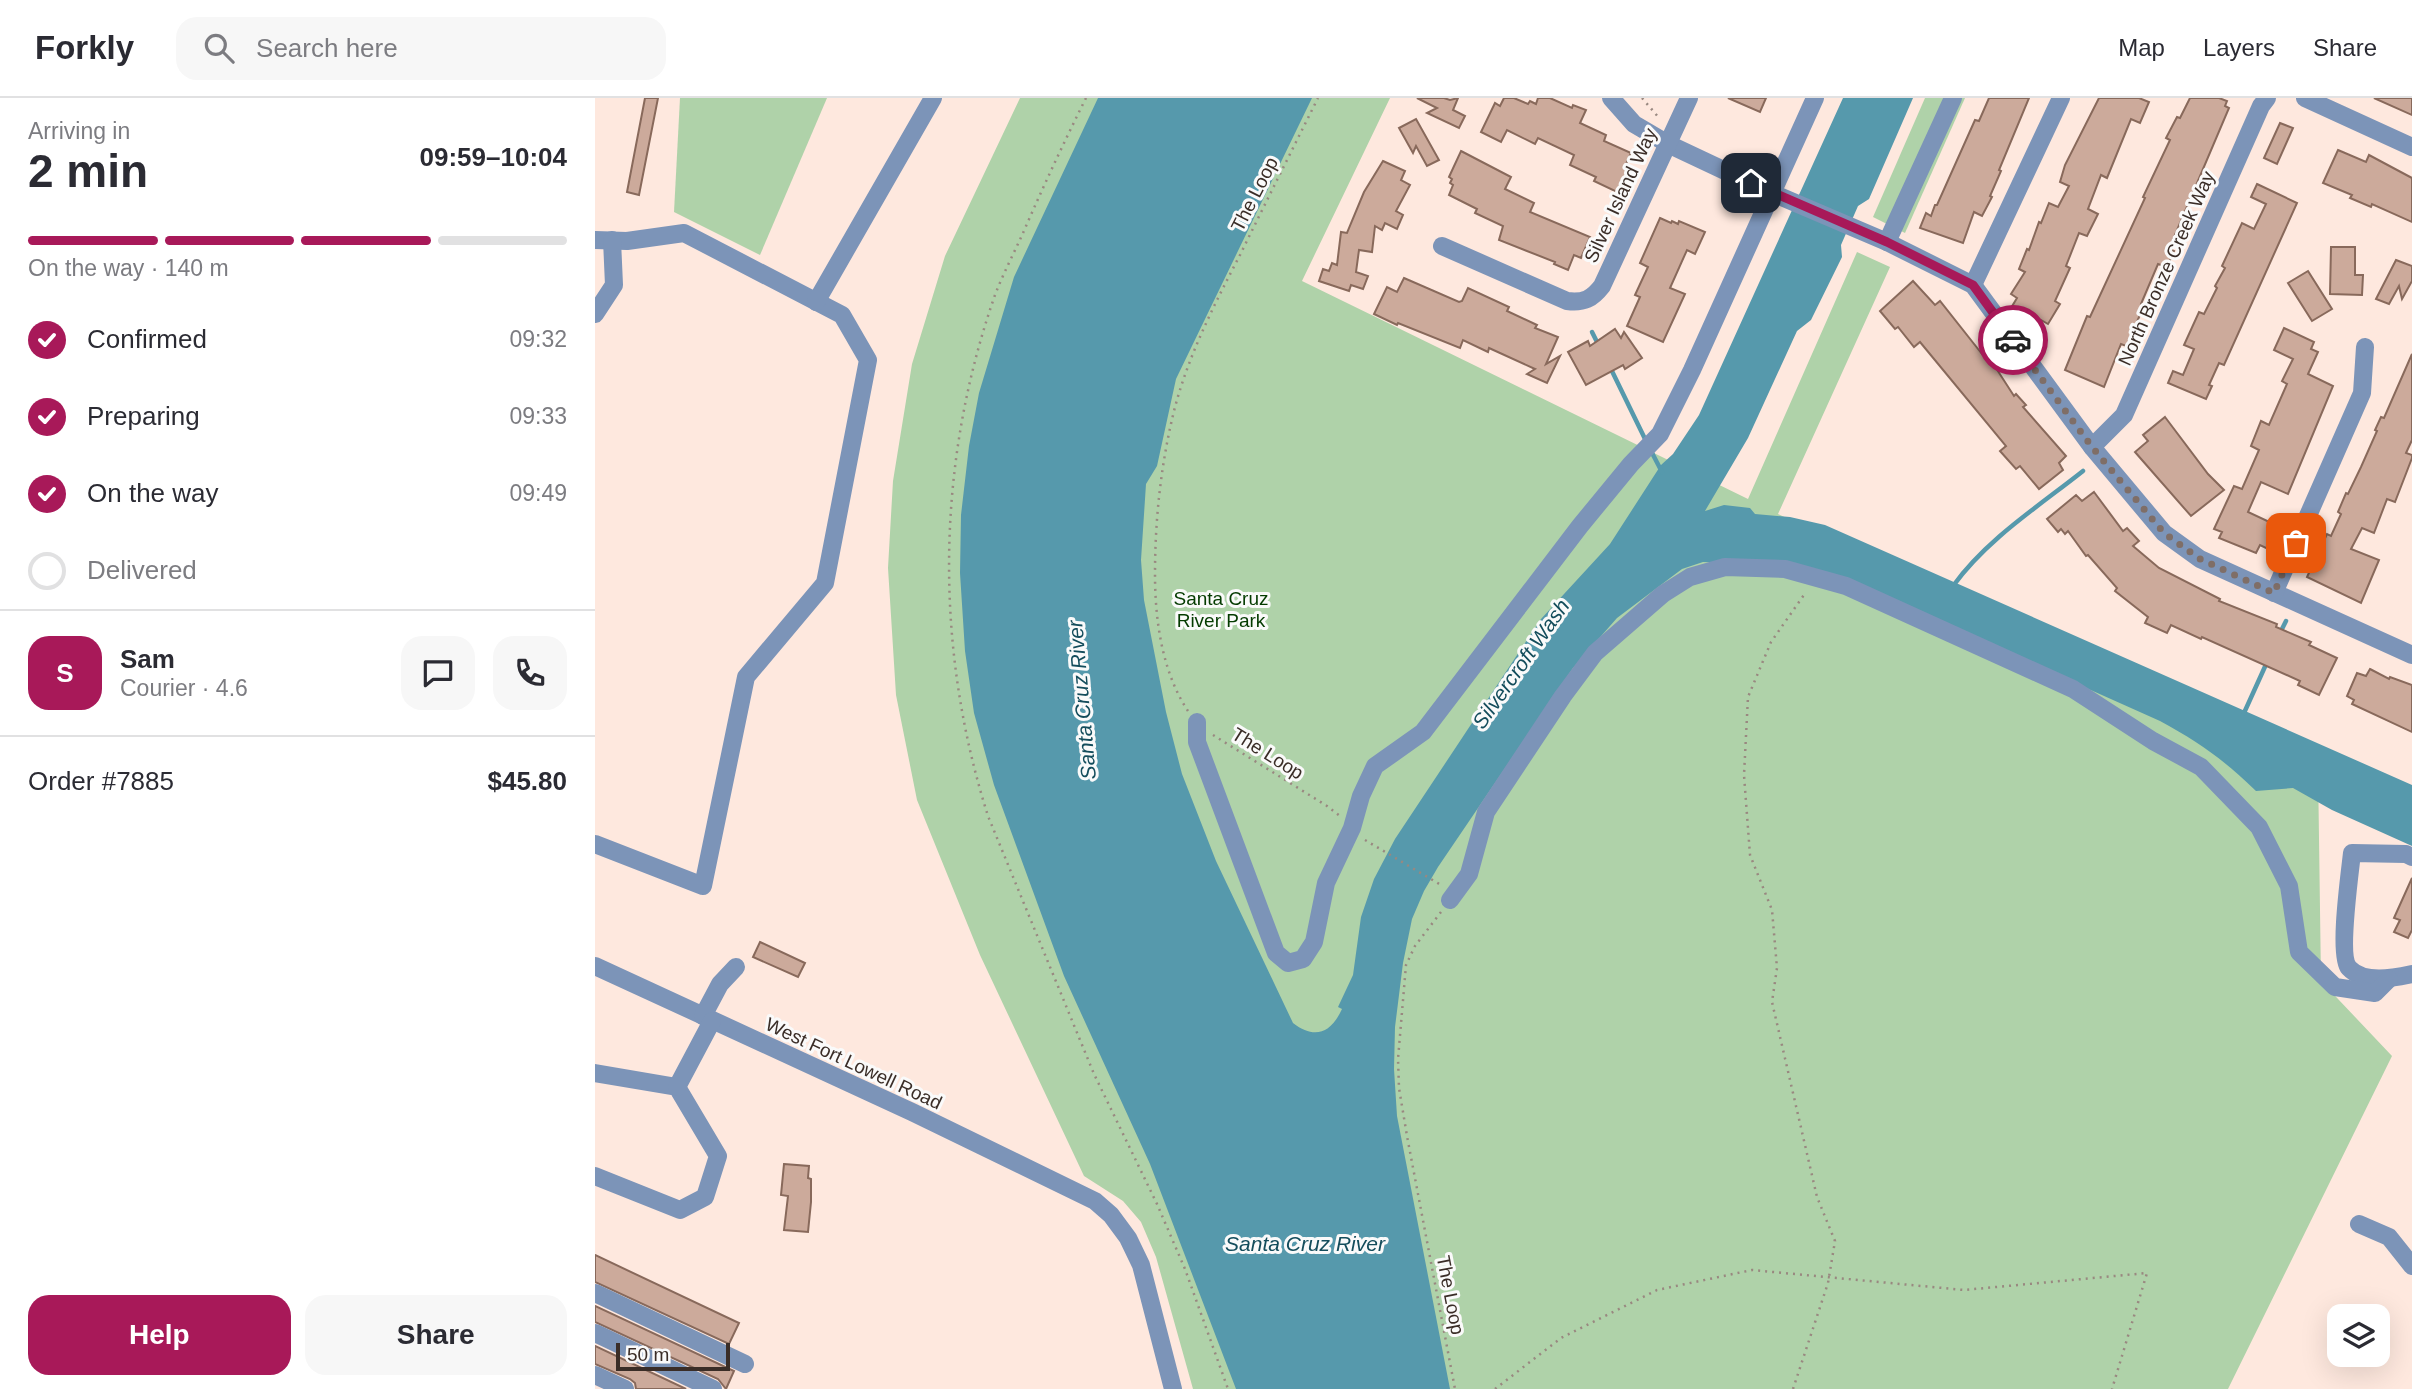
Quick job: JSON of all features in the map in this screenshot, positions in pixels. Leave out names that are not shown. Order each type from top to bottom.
[{"type":"street","points":[[816,302],[933,98]]},
{"type":"street","points":[[1611,98],[1634,124],[1670,139],[1772,193],[1887,242],[1973,285],[2092,447],[2164,533],[2200,559],[2412,655]]},
{"type":"street","name":"Silver Island Way","points":[[1442,246],[1552,296],[1567,302],[1585,304],[1602,286],[1689,98]]},
{"type":"street","points":[[1197,722],[1197,742],[1276,953],[1288,963],[1303,959],[1314,942],[1326,883],[1357,834],[1361,796],[1375,766],[1423,732],[1580,526],[1631,464],[1660,434],[1692,370],[1815,98]]},
{"type":"street","points":[[1887,242],[1953,98]]},
{"type":"street","points":[[1973,285],[2061,98]]},
{"type":"street","name":"North Bronze Creek Way","points":[[2092,447],[2124,415],[2261,106],[2267,98]]},
{"type":"street","points":[[2305,98],[2412,147]]},
{"type":"street","points":[[595,314],[614,285],[603,240],[627,241],[684,233],[842,315],[868,360],[825,583],[746,677],[703,887],[595,844]]},
{"type":"street","points":[[2274,593],[2362,393],[2365,347]]},
{"type":"street","points":[[1446,893],[1469,874],[1486,813],[1563,696],[1595,653],[1663,594],[1690,577],[1725,567],[1785,569],[1846,586],[2073,689],[2153,741],[2201,767],[2259,827],[2289,886],[2299,952],[2335,987],[2375,993],[2389,979]]},
{"type":"street","points":[[2412,857],[2406,854],[2353,853],[2346,909],[2345,959],[2349,968],[2364,976],[2389,979],[2412,974]]},
{"type":"street","name":"West Fort Lowell Road","points":[[595,966],[912,1112],[1095,1201],[1111,1215],[1128,1238],[1141,1265],[1173,1389]]},
{"type":"street","points":[[677,1087],[708,1018],[719,984],[736,967]]},
{"type":"street","points":[[595,1073],[677,1087],[718,1156],[705,1197],[680,1210],[595,1176]]},
{"type":"street","points":[[2359,1224],[2389,1237],[2412,1266]]},
{"type":"street","points":[[595,1293],[745,1364]]},
{"type":"street","points":[[595,1333],[712,1389]]},
{"type":"street","points":[[595,1375],[625,1389]]},
{"type":"path","points":[[1086,98],[995,295],[969,385],[949,517],[951,643],[961,710],[988,816],[1094,1074],[1157,1204],[1185,1269],[1228,1389]]},
{"type":"path","name":"The Loop","points":[[1318,98],[1201,332],[1175,409],[1163,464],[1155,536],[1155,599],[1162,645],[1178,696],[1197,722],[1219,740],[1327,806],[1357,834],[1446,893],[1406,965],[1398,1059],[1399,1088],[1405,1124],[1455,1389]]},
{"type":"path","points":[[1642,98],[1670,139]]},
{"type":"path","points":[[1793,1389],[1829,1277],[1835,1241],[1817,1197],[1772,1002],[1777,968],[1772,910],[1750,855],[1744,775],[1748,697],[1771,642],[1816,578]]},
{"type":"path","points":[[1495,1389],[1561,1338],[1657,1290],[1752,1270],[1964,1290],[2147,1273],[2112,1389]]},
{"type":"green space","points":[[680,98],[827,98],[760,255],[674,212]]},
{"type":"green space","name":"Santa Cruz River Park","points":[[1020,98],[1390,98],[1302,281],[1748,499],[1857,252],[1890,267],[1778,514],[2318,767],[2321,981],[2392,1056],[2228,1389],[1193,1389],[1156,1257],[1141,1222],[1123,1201],[1084,1176],[980,955],[917,800],[896,695],[888,568],[893,481],[912,364],[945,256]]},
{"type":"green space","points":[[1925,98],[1965,98],[1905,233],[1873,217]]},
{"type":"water","name":"Santa Cruz River","points":[[1098,98],[1312,98],[1176,379],[1157,466],[1146,484],[1141,560],[1144,600],[1166,712],[1182,774],[1216,861],[1293,1023],[1301,1028],[1322,1031],[1338,1017],[1342,1009],[1338,1007],[1353,975],[1361,917],[1374,879],[1395,839],[1541,619],[1610,544],[1661,465],[1673,454],[1699,415],[1843,98],[1913,98],[1869,199],[1858,206],[1841,245],[1842,257],[1811,320],[1797,331],[1748,438],[1705,511],[1724,505],[1750,508],[1755,514],[1790,517],[1825,525],[2412,785],[2412,846],[2332,810],[2293,788],[2256,791],[2211,752],[2160,721],[1843,579],[1744,563],[1703,562],[1682,569],[1617,618],[1573,668],[1438,867],[1412,919],[1395,1027],[1397,1116],[1450,1389],[1236,1389],[1150,1164],[1064,976],[994,785],[974,713],[965,651],[960,573],[961,515],[969,446],[979,393],[1014,277]]},
{"type":"building","points":[[645,98],[658,98],[639,195],[627,192]]},
{"type":"building","points":[[1417,98],[1458,98],[1453,110],[1465,116],[1459,128],[1427,113],[1437,108]]},
{"type":"building","points":[[1504,98],[1536,104],[1538,98],[1550,98],[1572,108],[1573,105],[1586,110],[1580,123],[1606,135],[1604,141],[1631,153],[1626,164],[1630,166],[1617,192],[1594,181],[1596,177],[1570,165],[1574,155],[1538,138],[1535,144],[1507,130],[1501,142],[1481,132],[1495,103],[1500,106]]},
{"type":"building","points":[[1728,98],[1766,98],[1760,112]]},
{"type":"building","points":[[1989,98],[2029,98],[1999,170],[2001,171],[1990,196],[1992,197],[1982,216],[1974,212],[1963,243],[1920,228],[1926,213],[1931,216],[1937,205],[1975,120],[1979,121]]},
{"type":"building","points":[[2099,98],[2139,98],[2149,102],[2140,123],[2131,119],[2107,178],[2101,175],[2088,209],[2098,214],[2087,236],[2079,233],[2066,266],[2070,268],[2055,301],[2060,304],[2048,324],[2041,320],[2038,325],[2011,308],[2017,298],[2011,294],[2025,272],[2019,269],[2049,203],[2058,207],[2069,186],[2060,182],[2065,165]]},
{"type":"building","points":[[2190,98],[2219,98],[2227,101],[2225,106],[2229,108],[2169,249],[2174,251],[2167,267],[2158,264],[2141,304],[2144,306],[2131,335],[2133,336],[2129,347],[2121,344],[2104,387],[2065,370],[2087,316],[2090,317],[2145,198],[2143,197],[2170,140],[2166,138]]},
{"type":"building","points":[[2374,98],[2412,98],[2412,115]]},
{"type":"building","points":[[1416,119],[1439,160],[1427,166],[1416,146],[1413,153],[1399,128]]},
{"type":"building","points":[[2280,123],[2293,128],[2277,164],[2264,158]]},
{"type":"building","points":[[2338,150],[2366,162],[2369,155],[2412,178],[2412,222],[2372,204],[2371,207],[2350,198],[2352,195],[2323,183]]},
{"type":"building","points":[[1461,151],[1511,177],[1505,189],[1534,203],[1530,212],[1590,237],[1581,258],[1574,255],[1568,270],[1554,264],[1555,262],[1499,240],[1503,226],[1475,213],[1477,209],[1449,195],[1453,185],[1449,177]]},
{"type":"building","points":[[1383,161],[1405,171],[1401,180],[1410,185],[1396,211],[1403,215],[1397,229],[1385,223],[1382,230],[1375,226],[1372,252],[1359,250],[1356,272],[1368,276],[1363,289],[1351,285],[1349,291],[1319,281],[1323,269],[1329,271],[1332,263],[1337,265],[1341,232],[1347,233],[1364,192]]},
{"type":"building","points":[[2257,184],[2297,203],[2224,365],[2219,363],[2206,399],[2168,383],[2173,371],[2183,375],[2194,349],[2184,345],[2199,312],[2204,314],[2217,288],[2215,286],[2225,268],[2222,266],[2242,223],[2254,229],[2266,204],[2251,197]]},
{"type":"building","points":[[1660,218],[1671,223],[1672,221],[1678,224],[1679,221],[1705,232],[1695,254],[1687,250],[1670,288],[1685,294],[1663,342],[1627,326],[1640,297],[1635,295],[1648,267],[1640,263]]},
{"type":"building","points":[[2331,247],[2355,247],[2355,275],[2363,275],[2362,295],[2330,294]]},
{"type":"building","points":[[2396,260],[2412,266],[2412,281],[2402,299],[2399,286],[2389,304],[2376,299]]},
{"type":"building","points":[[2308,271],[2332,309],[2312,321],[2288,283]]},
{"type":"building","points":[[1404,278],[1459,302],[1468,288],[1509,307],[1507,311],[1537,325],[1535,328],[1558,337],[1546,364],[1560,356],[1547,383],[1527,374],[1535,369],[1489,348],[1488,352],[1463,340],[1460,348],[1374,314],[1387,287],[1397,292]]},
{"type":"building","points":[[1913,281],[1935,305],[1940,301],[1994,365],[2014,396],[2016,394],[2026,405],[2023,407],[2066,456],[2059,463],[2063,470],[2039,489],[2020,466],[2016,469],[2000,451],[2006,446],[1920,342],[1914,347],[1898,327],[1895,329],[1880,311]]},
{"type":"building","points":[[2284,328],[2314,342],[2311,349],[2318,352],[2308,374],[2333,386],[2288,494],[2261,482],[2248,512],[2278,526],[2268,549],[2260,545],[2256,553],[2219,538],[2222,532],[2214,529],[2234,486],[2242,489],[2259,450],[2251,446],[2261,421],[2269,425],[2287,384],[2282,381],[2293,359],[2274,350]]},
{"type":"building","points":[[1615,329],[1621,338],[1624,332],[1642,358],[1625,369],[1623,365],[1586,385],[1568,352],[1588,341],[1590,346]]},
{"type":"building","points":[[2412,354],[2412,440],[2406,453],[2412,455],[2412,458],[2395,502],[2387,499],[2374,533],[2362,528],[2351,549],[2379,560],[2361,603],[2307,577],[2327,534],[2331,536],[2341,514],[2338,512],[2346,493],[2348,494],[2361,467],[2377,431],[2375,430],[2381,417],[2384,418]]},
{"type":"building","points":[[2165,417],[2208,474],[2224,490],[2191,516],[2135,452],[2148,441],[2143,435]]},
{"type":"building","points":[[2094,492],[2123,531],[2127,528],[2139,541],[2133,546],[2159,568],[2220,599],[2219,601],[2277,624],[2276,627],[2311,642],[2309,645],[2337,658],[2319,695],[2298,685],[2300,681],[2202,637],[2201,639],[2171,625],[2167,633],[2145,623],[2148,617],[2115,591],[2117,588],[2088,555],[2086,556],[2068,531],[2065,534],[2061,529],[2058,532],[2047,519],[2076,495],[2082,501]]},
{"type":"building","points":[[2370,669],[2389,679],[2390,677],[2412,685],[2412,732],[2352,704],[2354,700],[2347,696],[2357,673],[2366,676]]},
{"type":"building","points":[[2412,878],[2412,930],[2408,938],[2394,932],[2400,920],[2394,918]]},
{"type":"building","points":[[760,942],[805,963],[798,977],[753,957]]},
{"type":"building","points":[[784,1164],[809,1166],[811,1202],[808,1232],[784,1230],[788,1196],[781,1195]]},
{"type":"building","points":[[595,1255],[739,1323],[729,1344],[595,1282]]},
{"type":"building","points":[[595,1306],[734,1371],[726,1389],[718,1379],[595,1322]]},
{"type":"building","points":[[595,1346],[686,1389],[636,1389],[635,1383],[630,1379],[595,1364]]},
{"type":"waterway","points":[[1592,332],[1598,344]]},
{"type":"waterway","points":[[1610,367],[1646,441]]},
{"type":"waterway","points":[[1650,449],[1662,472]]},
{"type":"waterway","points":[[1953,586],[1997,538],[2083,471]]},
{"type":"waterway","points":[[2280,633],[2286,621]]},
{"type":"waterway","points":[[2244,713],[2268,660]]},
{"type":"way so far","points":[[2013,340],[2092,447],[2164,533],[2200,559],[2274,593],[2296,543]]},
{"type":"route","points":[[1751,183],[1887,242],[1973,285],[2013,340]]},
{"type":"water label","name":"Silvercroft Wash","points":[[1521,664]]}]
